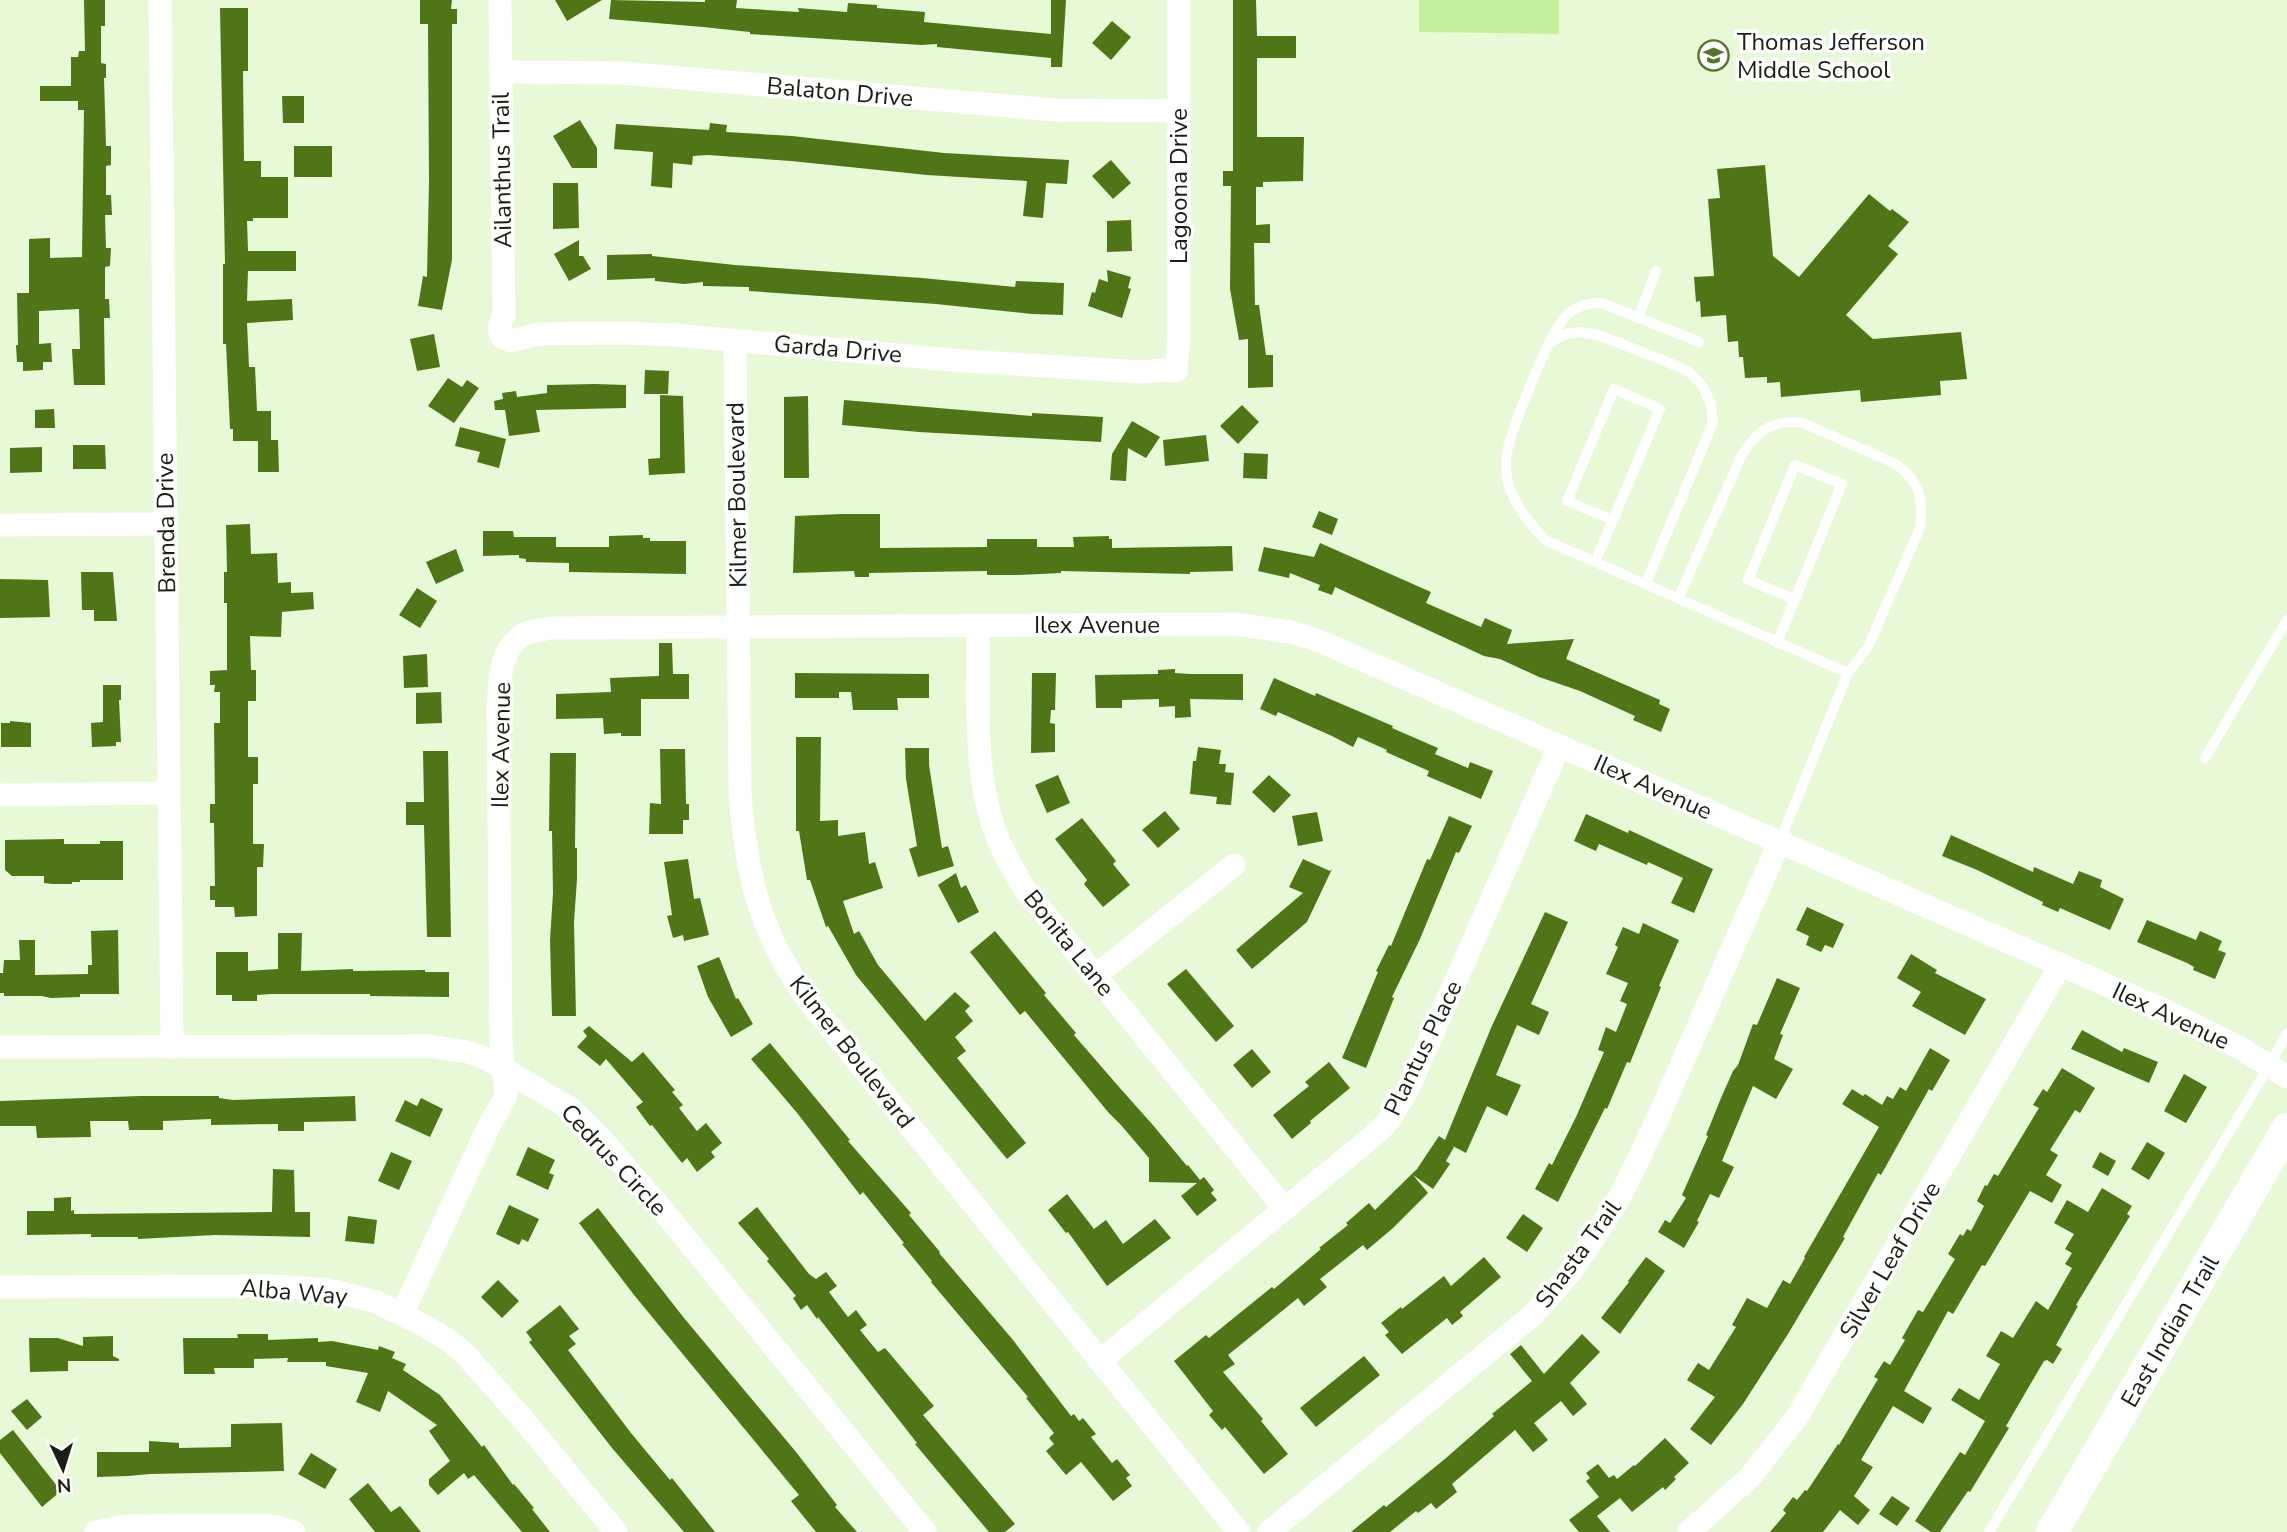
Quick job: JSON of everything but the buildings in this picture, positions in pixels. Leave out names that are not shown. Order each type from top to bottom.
[{"type":"main road","name":"East Indian Trail","points":[[2052,1532],[2287,1129]]},
{"type":"street","name":"Brenda Drive","points":[[159,0],[172,1047]]},
{"type":"street","name":"Ailanthus Trail","points":[[500,0],[504,315],[499,324],[499,332],[502,337]]},
{"type":"street","name":"Lagoona Drive","points":[[1176,371],[1179,335],[1179,0]]},
{"type":"street","name":"Balaton Drive","points":[[501,72],[623,74],[1055,110],[1179,110]]},
{"type":"street","name":"Garda Drive","points":[[502,337],[511,341],[538,334],[620,333],[991,362],[1142,372],[1176,371]]},
{"type":"street","name":"Kilmer Boulevard","points":[[735,341],[740,792],[743,835],[755,896],[766,929],[793,980],[811,1004],[1239,1532]]},
{"type":"street","points":[[0,525],[166,524]]},
{"type":"street","name":"Ilex Avenue","points":[[402,1314],[489,1126],[506,1096],[501,1040],[498,709],[505,657],[519,637],[552,628],[1236,624],[1290,632],[1317,640],[2061,964],[2207,1030],[2278,1072]]},
{"type":"street","name":"Bonita Lane","points":[[978,625],[979,735],[984,787],[991,819],[1005,854],[1024,888],[1285,1209]]},
{"type":"street","name":"Plantus Place","points":[[1100,1361],[1379,1131],[1401,1104],[1559,747]]},
{"type":"street","points":[[0,795],[169,793]]},
{"type":"street","name":"Shasta Trail","points":[[1269,1532],[1534,1314],[1576,1264],[1622,1193],[1779,843]]},
{"type":"street","points":[[1096,976],[1234,865]]},
{"type":"street","name":"Silver Leaf Drive","points":[[1689,1532],[1751,1477],[1797,1417],[2061,964]]},
{"type":"street","name":"Cedrus Circle","points":[[0,1047],[430,1046],[468,1052],[487,1059],[571,1109],[604,1142],[925,1532]]},
{"type":"street","name":"Alba Way","points":[[0,1287],[288,1287],[328,1290],[374,1301],[447,1340],[478,1367],[616,1532]]},
{"type":"street","points":[[96,1532],[125,1526],[263,1525],[294,1532]]},
{"type":"lane","points":[[1638,317],[1656,271]]},
{"type":"lane","points":[[1699,342],[1602,303],[1576,307],[1563,319],[1510,437],[1505,462],[1510,488],[1522,515],[1545,540],[1848,673]]},
{"type":"lane","points":[[1550,343],[1566,334],[1579,332],[1599,335],[1689,372],[1702,385],[1711,403],[1713,423],[1645,584]]},
{"type":"lane","points":[[1595,562],[1613,520],[1660,409],[1615,389],[1567,501],[1613,520]]},
{"type":"lane","points":[[1678,599],[1740,458],[1748,444],[1773,424],[1791,421],[1803,423],[1896,464],[1907,472],[1919,488],[1922,508],[1920,528],[1868,647],[1848,673],[1779,843]]},
{"type":"lane","points":[[1777,642],[1795,599],[1842,484],[1796,465],[1748,580],[1795,599]]},
{"type":"lane","points":[[2204,758],[2287,621]]},
{"type":"lane","points":[[1989,1532],[2278,1072],[2287,1033]]},
{"type":"green space","points":[[1419,0],[1559,0],[1559,34],[1419,32]]},
{"type":"place","name":"Thomas Jefferson Middle School","points":[[1714,56]]}]
